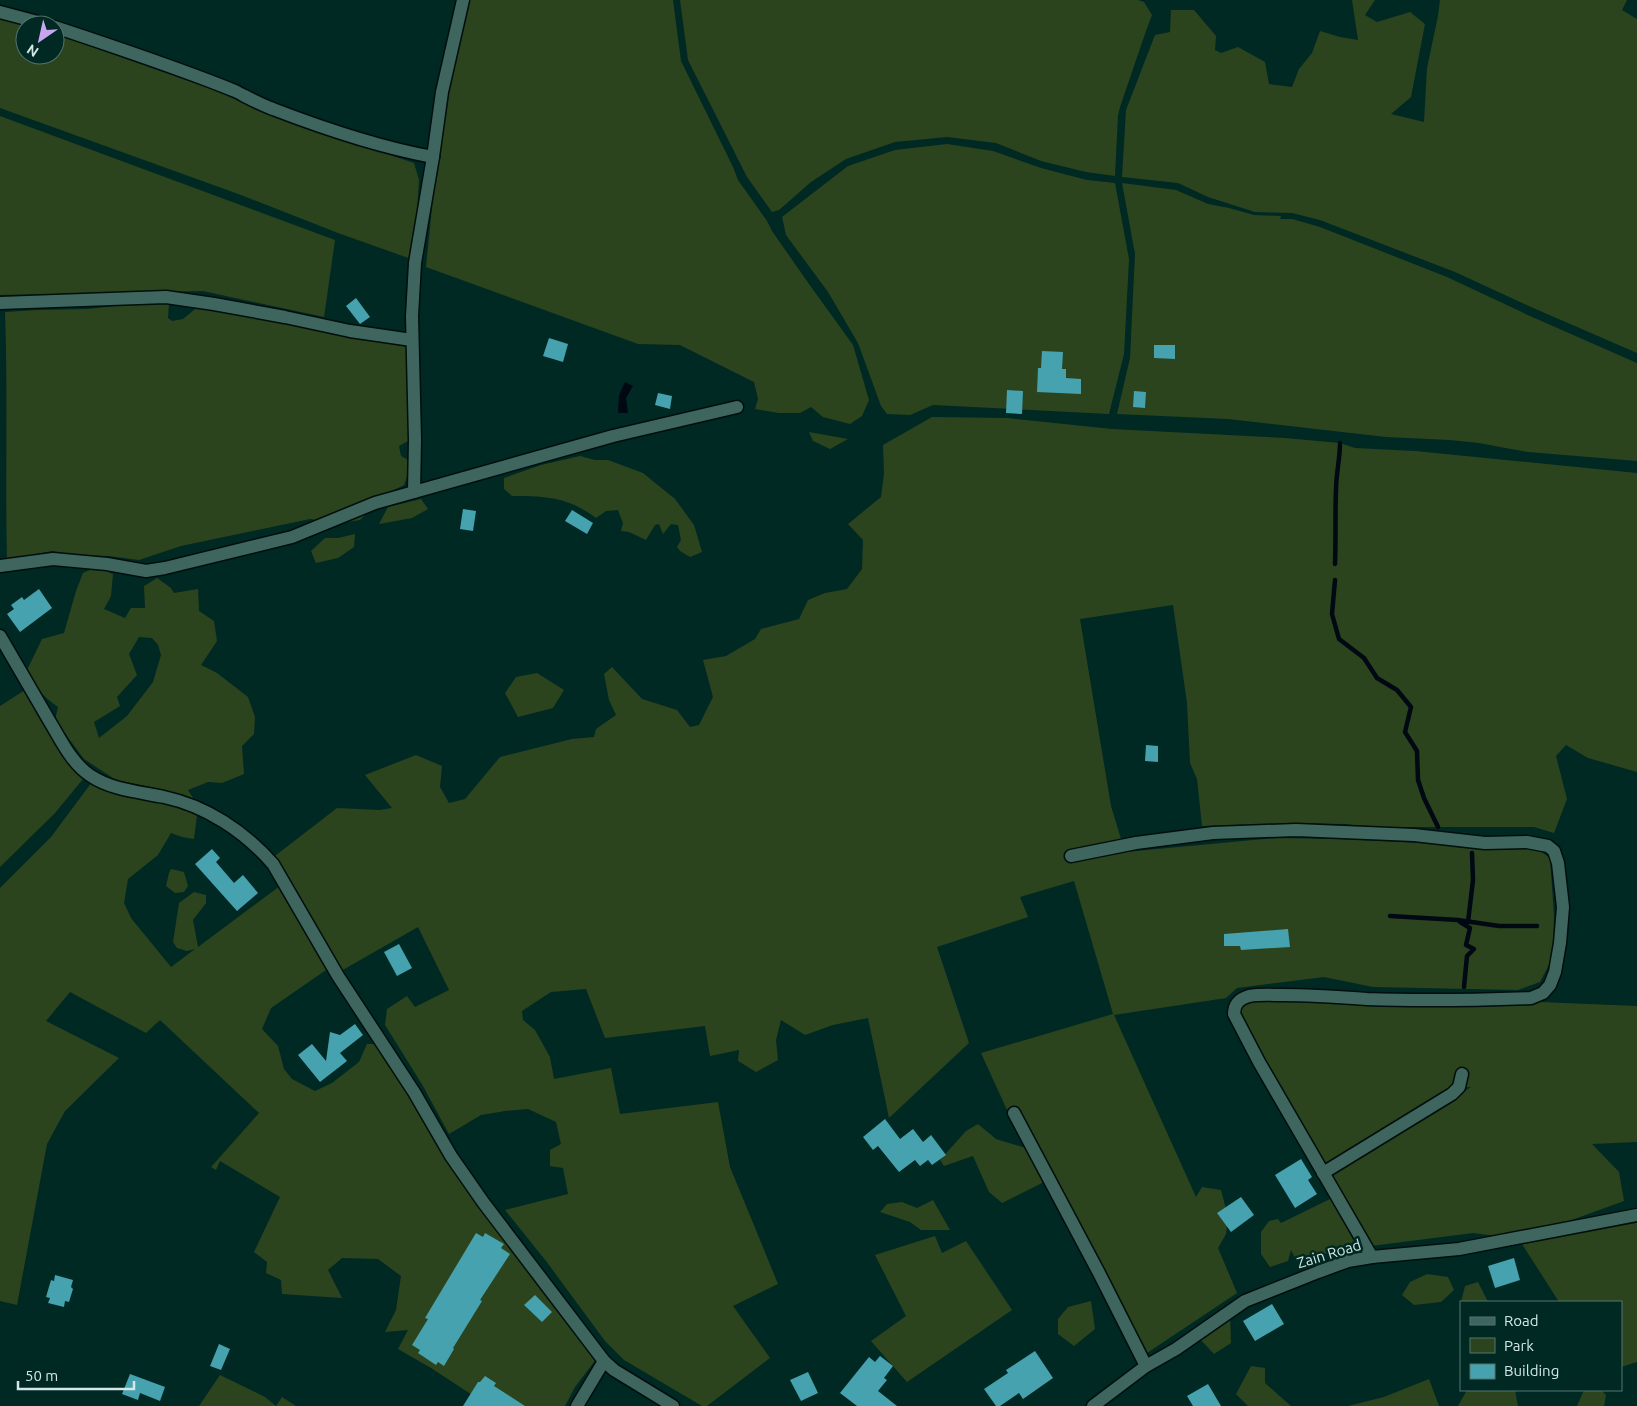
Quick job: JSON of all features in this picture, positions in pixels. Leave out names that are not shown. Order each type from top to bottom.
[{"type":"street","points":[[414,492],[416,440],[412,340],[415,263],[442,92],[463,0]]},
{"type":"street","points":[[0,12],[15,16]]},
{"type":"street","points":[[65,30],[156,61],[236,92],[270,108],[347,135],[410,153],[433,157]]},
{"type":"street","points":[[0,303],[166,298],[214,304],[350,331],[412,340]]},
{"type":"street","points":[[0,566],[53,560],[107,564],[146,571],[165,568],[292,537],[375,502],[613,436],[737,407]]},
{"type":"street","points":[[0,636],[73,759],[91,776],[115,787],[166,797],[194,805],[214,815],[249,840],[272,864],[338,976],[414,1092],[451,1156],[483,1202],[604,1362],[673,1406]]},
{"type":"street","points":[[1071,856],[1136,843],[1213,833],[1296,830],[1414,835],[1485,843],[1527,842],[1548,846],[1554,851],[1558,863],[1563,908],[1555,972],[1550,985],[1543,993],[1531,998],[1402,1000],[1268,994],[1249,996],[1239,1000],[1234,1007],[1234,1014],[1242,1032],[1372,1257]]},
{"type":"street","points":[[1323,1173],[1452,1094],[1459,1087],[1462,1074]]},
{"type":"street","points":[[1014,1113],[1146,1366]]},
{"type":"street","name":"Zain Road","points":[[1093,1406],[1146,1366],[1176,1349],[1245,1301],[1348,1261],[1459,1249],[1637,1215]]},
{"type":"street","points":[[577,1406],[604,1362]]},
{"type":"green space","points":[[468,0],[673,0],[681,61],[738,180],[853,345],[869,400],[862,416],[850,424],[823,417],[811,407],[800,413],[779,413],[755,409],[758,399],[754,382],[680,345],[638,344],[426,267],[437,158],[448,84]]},
{"type":"green space","points":[[680,0],[1138,0],[1144,2],[1152,15],[1120,107],[1115,176],[1086,172],[1041,161],[996,143],[947,137],[895,142],[846,159],[811,182],[779,210],[772,212],[747,177],[688,60]]},
{"type":"green space","points":[[1352,0],[1375,0],[1365,15],[1377,22],[1410,12],[1425,24],[1411,97],[1391,114],[1424,122],[1427,68],[1440,0],[1627,0],[1622,10],[1637,19],[1637,353],[1455,272],[1320,220],[1292,213],[1255,212],[1208,197],[1178,183],[1122,177],[1126,110],[1155,35],[1170,32],[1171,10],[1194,10],[1216,36],[1215,50],[1221,53],[1238,47],[1265,62],[1269,84],[1292,87],[1299,69],[1312,53],[1320,31],[1358,40]]},
{"type":"green space","points":[[0,15],[15,21],[15,65],[65,65],[65,38],[214,90],[285,120],[414,163],[419,180],[414,260],[241,195],[0,108]]},
{"type":"green space","points":[[0,116],[335,240],[324,317],[203,291],[0,295]]},
{"type":"green space","points":[[947,144],[993,151],[1041,168],[1087,180],[1115,183],[1129,259],[1124,354],[1109,414],[933,405],[910,415],[887,414],[881,406],[858,343],[828,292],[786,235],[782,217],[848,166],[895,150]]},
{"type":"green space","points":[[1122,183],[1176,190],[1208,204],[1254,215],[1281,216],[1280,219],[1292,219],[1320,227],[1447,277],[1637,363],[1637,461],[1528,452],[1479,443],[1386,437],[1228,419],[1117,414],[1130,358],[1135,254]]},
{"type":"green space","points":[[142,303],[169,303],[168,318],[172,321],[183,319],[200,305],[411,348],[410,440],[399,446],[401,456],[412,462],[404,485],[390,492],[360,520],[341,523],[310,519],[181,546],[139,560],[109,556],[76,555],[52,551],[7,560],[5,312],[88,309]]},
{"type":"green space","points":[[932,417],[1007,418],[1112,429],[1285,438],[1340,443],[1355,448],[1415,451],[1637,473],[1637,772],[1588,758],[1566,745],[1556,756],[1567,799],[1554,833],[1534,827],[1373,827],[1345,824],[1295,823],[1202,826],[1197,779],[1190,763],[1187,703],[1173,605],[1080,619],[1111,806],[1125,852],[1276,838],[1342,839],[1537,849],[1550,858],[1554,916],[1553,957],[1540,982],[1518,990],[1373,987],[1324,977],[1237,988],[1226,998],[1114,1015],[1196,1197],[1202,1187],[1221,1190],[1228,1217],[1226,1234],[1218,1248],[1237,1293],[1147,1353],[1016,1106],[1007,1110],[981,1053],[1113,1014],[1074,881],[1020,897],[1028,917],[937,947],[969,1043],[889,1118],[868,1018],[833,1025],[805,1035],[781,1020],[776,1040],[778,1060],[756,1072],[738,1061],[739,1050],[710,1056],[705,1026],[605,1038],[586,989],[551,992],[522,1011],[523,1020],[535,1030],[550,1057],[554,1079],[611,1068],[620,1114],[718,1102],[730,1167],[778,1284],[733,1306],[770,1358],[707,1406],[702,1406],[624,1360],[605,1341],[546,1261],[505,1210],[568,1194],[563,1168],[550,1166],[550,1150],[561,1144],[556,1122],[528,1109],[505,1111],[481,1115],[449,1134],[423,1086],[385,1025],[387,1009],[407,996],[415,1007],[449,990],[418,927],[341,971],[271,859],[337,808],[379,810],[392,808],[365,775],[416,755],[442,766],[440,787],[449,803],[465,799],[500,757],[572,739],[594,737],[596,729],[616,715],[609,700],[604,674],[612,667],[642,699],[677,710],[690,727],[699,725],[713,697],[703,660],[726,656],[755,639],[761,629],[799,619],[808,600],[825,593],[847,589],[862,569],[863,540],[848,524],[881,497],[884,474],[883,445]]},
{"type":"green space","points":[[809,432],[848,439],[830,449],[813,441]]},
{"type":"green space","points":[[580,456],[595,460],[608,460],[643,473],[675,499],[694,525],[702,552],[690,557],[680,551],[677,547],[681,540],[678,525],[671,524],[663,534],[659,524],[655,525],[646,540],[629,532],[621,531],[623,523],[618,510],[606,511],[596,518],[566,502],[546,497],[512,496],[504,489],[504,478],[541,465]]},
{"type":"green space","points":[[421,499],[428,509],[412,518],[379,524],[388,507]]},
{"type":"green space","points":[[355,534],[354,547],[338,558],[316,563],[311,551],[325,538],[338,538]]},
{"type":"green space","points":[[97,567],[113,574],[111,596],[104,609],[125,618],[131,608],[145,608],[144,586],[157,578],[171,588],[174,593],[198,589],[199,611],[214,621],[217,641],[201,665],[217,673],[248,697],[255,717],[254,734],[242,746],[244,774],[222,783],[208,782],[188,790],[195,801],[197,815],[194,839],[171,833],[158,855],[128,879],[124,903],[131,918],[171,967],[195,949],[187,951],[177,948],[173,942],[179,903],[194,892],[206,895],[206,903],[193,920],[198,947],[280,886],[329,968],[271,1008],[262,1029],[278,1046],[284,1069],[292,1079],[315,1091],[332,1083],[359,1062],[367,1044],[377,1044],[600,1354],[575,1387],[565,1406],[489,1406],[398,1349],[408,1330],[385,1332],[396,1310],[401,1276],[378,1259],[342,1258],[328,1270],[342,1298],[282,1294],[281,1280],[266,1273],[267,1262],[254,1252],[280,1197],[220,1161],[216,1170],[211,1167],[259,1113],[160,1020],[146,1033],[70,992],[46,1021],[119,1058],[65,1111],[47,1144],[17,1305],[0,1301],[0,888],[51,837],[92,782],[115,793],[150,801],[165,790],[116,780],[84,759],[55,720],[58,707],[40,691],[27,670],[42,639],[64,633],[83,573]],"holes":[[[139,637],[152,638],[158,645],[161,655],[153,682],[127,716],[99,738],[94,722],[120,706],[117,697],[137,675],[129,654]]]},
{"type":"green space","points":[[537,673],[564,690],[553,708],[518,717],[505,693],[516,677]]},
{"type":"green space","points":[[25,690],[51,736],[83,779],[55,813],[0,867],[0,706]]},
{"type":"green space","points":[[171,869],[184,872],[188,886],[184,892],[175,893],[166,886]]},
{"type":"green space","points":[[1245,999],[1540,1002],[1637,1006],[1637,1142],[1592,1144],[1619,1172],[1624,1201],[1519,1239],[1473,1233],[1371,1246],[1330,1175],[1471,1087],[1451,1088],[1332,1166],[1322,1160],[1236,1010]]},
{"type":"green space","points":[[978,1124],[996,1139],[1032,1150],[1044,1182],[1002,1203],[989,1192],[973,1156],[944,1166],[940,1160],[966,1131]]},
{"type":"green space","points":[[1332,1198],[1356,1245],[1297,1262],[1291,1250],[1288,1261],[1270,1267],[1261,1254],[1261,1232],[1269,1221],[1278,1219],[1281,1223]]},
{"type":"green space","points":[[933,1200],[950,1230],[921,1230],[910,1222],[880,1212],[887,1204],[902,1202],[917,1208]]},
{"type":"green space","points":[[1637,1211],[1637,1362],[1622,1367],[1622,1301],[1558,1301],[1522,1244]]},
{"type":"green space","points":[[935,1236],[942,1253],[966,1241],[1012,1310],[907,1382],[871,1341],[906,1316],[875,1255]]},
{"type":"green space","points":[[1427,1274],[1448,1277],[1454,1290],[1441,1302],[1414,1305],[1402,1295],[1410,1282]]},
{"type":"green space","points":[[1478,1282],[1488,1301],[1461,1301],[1465,1286]]},
{"type":"green space","points":[[1091,1301],[1095,1329],[1074,1346],[1058,1334],[1058,1319],[1068,1307]]},
{"type":"green space","points":[[1230,1313],[1231,1343],[1214,1354],[1195,1334]]},
{"type":"green space","points":[[1251,1366],[1265,1368],[1265,1383],[1291,1406],[1248,1406],[1236,1394]]},
{"type":"green space","points":[[220,1375],[265,1397],[276,1406],[199,1406]]},
{"type":"green space","points":[[1429,1379],[1439,1406],[1348,1406],[1384,1397]]},
{"type":"green space","points":[[1466,1391],[1515,1391],[1518,1406],[1458,1406]]},
{"type":"green space","points":[[1584,1391],[1602,1391],[1606,1395],[1604,1406],[1577,1406]]},
{"type":"green space","points":[[282,1397],[296,1406],[276,1406]]},
{"type":"shaded area","points":[[625,382],[633,386],[626,398],[628,413],[618,413],[619,395]]},
{"type":"building","points":[[356,298],[370,317],[360,324],[346,306]]},
{"type":"building","points":[[549,338],[568,344],[563,362],[543,356]]},
{"type":"building","points":[[1154,345],[1175,345],[1175,359],[1154,358]]},
{"type":"building","points":[[1042,351],[1063,352],[1062,369],[1066,369],[1066,378],[1081,379],[1081,394],[1037,392],[1038,368],[1041,368]]},
{"type":"building","points":[[1007,390],[1023,391],[1022,414],[1006,413]]},
{"type":"building","points":[[1134,391],[1146,392],[1145,408],[1133,407]]},
{"type":"building","points":[[658,393],[672,396],[670,409],[655,405]]},
{"type":"building","points":[[463,509],[476,511],[473,531],[460,529]]},
{"type":"building","points":[[572,510],[593,523],[587,534],[565,521]]},
{"type":"building","points":[[39,589],[52,608],[20,632],[7,614],[14,609],[11,605],[22,597],[24,600]]},
{"type":"building","points":[[1146,745],[1158,746],[1158,762],[1145,761]]},
{"type":"building","points":[[212,849],[220,858],[216,862],[234,883],[243,875],[258,893],[237,911],[195,864]]},
{"type":"building","points":[[1288,929],[1290,947],[1241,950],[1240,946],[1224,946],[1224,934]]},
{"type":"building","points":[[399,944],[412,968],[397,976],[384,952]]},
{"type":"building","points":[[355,1024],[363,1035],[340,1053],[347,1061],[320,1082],[298,1055],[312,1044],[326,1061],[330,1032],[340,1035]]},
{"type":"building","points":[[885,1119],[900,1139],[913,1129],[923,1142],[931,1135],[946,1155],[932,1165],[928,1160],[920,1166],[915,1160],[899,1172],[878,1146],[873,1150],[863,1137]]},
{"type":"building","points":[[1301,1159],[1312,1177],[1308,1180],[1317,1194],[1295,1208],[1275,1175]]},
{"type":"building","points":[[1241,1197],[1254,1215],[1231,1232],[1217,1213]]},
{"type":"building","points":[[476,1233],[483,1237],[485,1233],[504,1244],[501,1248],[510,1254],[480,1300],[482,1301],[444,1366],[438,1362],[436,1365],[418,1353],[420,1350],[412,1345],[428,1319],[425,1318]]},
{"type":"building","points":[[1514,1258],[1520,1280],[1495,1288],[1488,1266]]},
{"type":"building","points":[[55,1275],[73,1280],[71,1287],[73,1289],[69,1302],[65,1301],[64,1307],[48,1303],[50,1298],[46,1297],[51,1280],[54,1281]]},
{"type":"building","points":[[535,1295],[552,1312],[542,1322],[524,1305]]},
{"type":"building","points":[[1272,1304],[1284,1324],[1255,1341],[1243,1321]]},
{"type":"building","points":[[219,1344],[230,1349],[221,1370],[210,1366]]},
{"type":"building","points":[[1035,1351],[1053,1378],[1023,1399],[1019,1393],[1000,1406],[996,1406],[984,1389],[1008,1373],[1006,1370]]},
{"type":"building","points":[[880,1356],[893,1366],[884,1378],[887,1380],[878,1391],[897,1406],[857,1406],[840,1393],[869,1357],[875,1362]]},
{"type":"building","points":[[808,1372],[818,1393],[801,1401],[790,1380]]},
{"type":"building","points":[[130,1374],[165,1387],[160,1401],[140,1393],[138,1400],[122,1394]]},
{"type":"building","points":[[485,1376],[496,1383],[494,1386],[525,1406],[463,1406],[478,1382]]},
{"type":"building","points":[[1208,1384],[1221,1406],[1193,1406],[1187,1396]]},
{"type":"waterway","points":[[1335,564],[1336,484],[1340,443]]},
{"type":"waterway","points":[[1335,580],[1332,614],[1339,639],[1364,658],[1377,678],[1397,690],[1411,707],[1405,732],[1417,751],[1418,780],[1424,798],[1438,827]]},
{"type":"waterway","points":[[1468,922],[1473,880],[1472,853]]},
{"type":"waterway","points":[[1390,916],[1458,920],[1499,926],[1537,926]]},
{"type":"waterway","points":[[1460,922],[1470,928],[1466,945],[1474,949],[1467,956],[1464,987]]}]
